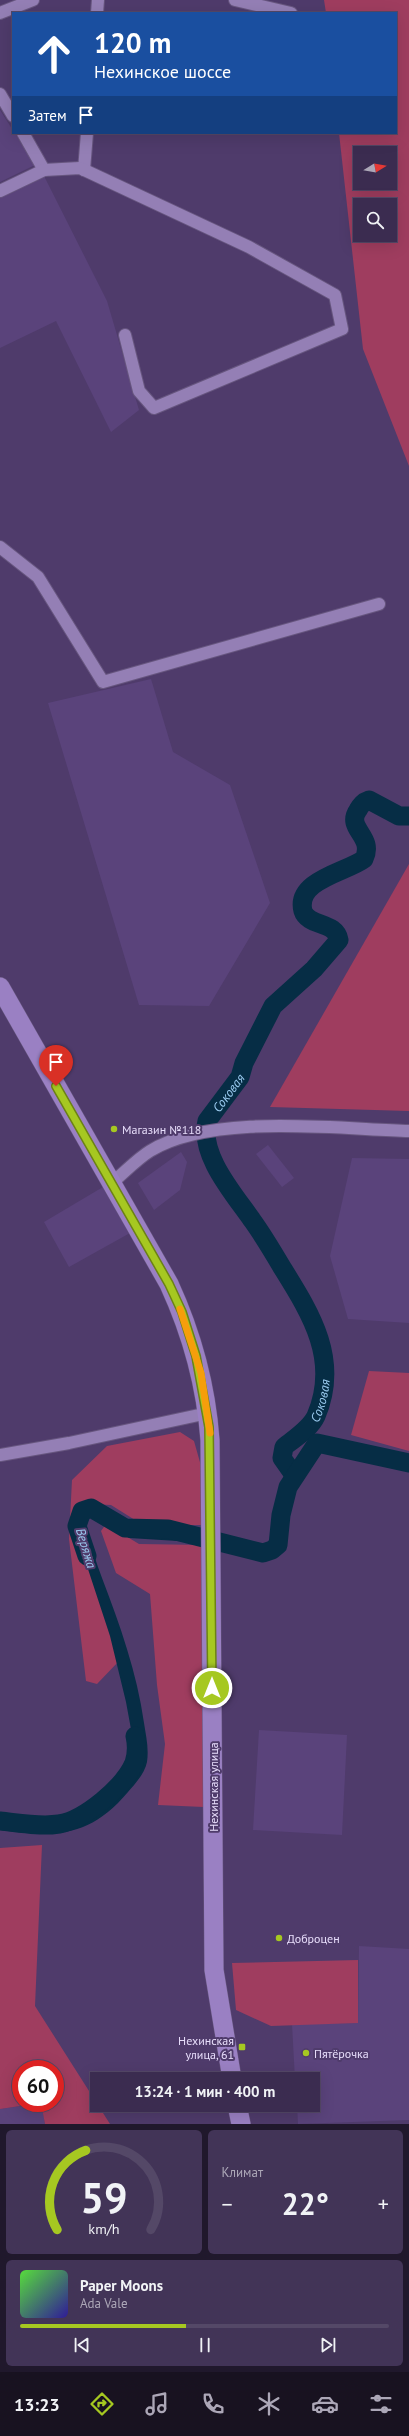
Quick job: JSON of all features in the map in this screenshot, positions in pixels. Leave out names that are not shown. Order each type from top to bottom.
[{"type":"main road","name":"Нехинская улица","points":[[0,987],[160,1266],[182,1312],[198,1361],[208,1413],[211,1492],[214,1970],[231,2072]]},
{"type":"main road","points":[[238,2112],[241,2124]]},
{"type":"street","points":[[0,12],[33,0]]},
{"type":"street","points":[[97,12],[98,0]]},
{"type":"street","points":[[235,0],[287,12]]},
{"type":"street","points":[[0,94],[12,114]]},
{"type":"street","points":[[24,134],[44,170]]},
{"type":"street","points":[[84,170],[87,134]]},
{"type":"street","points":[[0,191],[44,170],[80,168],[249,247],[335,295],[342,329],[154,408],[139,391],[125,335]]},
{"type":"street","points":[[0,547],[38,577],[102,682],[379,604]]},
{"type":"street","points":[[113,1182],[150,1151],[175,1139],[244,1125],[409,1131]]},
{"type":"street","points":[[0,1456],[69,1443],[208,1413]]},
{"type":"shaded area","points":[[324,0],[409,0],[409,466],[363,349],[339,134],[397,134],[397,12],[326,12]]},
{"type":"shaded area","points":[[0,110],[12,129],[12,134],[15,134],[35,165],[0,182]]},
{"type":"shaded area","points":[[44,176],[107,301],[139,410],[111,432],[56,321],[0,348],[0,197]]},
{"type":"shaded area","points":[[151,679],[173,752],[230,785],[270,903],[209,1006],[139,1005],[48,703]]},
{"type":"shaded area","points":[[409,864],[409,1111],[270,1107]]},
{"type":"shaded area","points":[[268,1145],[294,1178],[282,1187],[256,1154]]},
{"type":"shaded area","points":[[181,1152],[187,1162],[180,1190],[154,1210],[138,1183]]},
{"type":"shaded area","points":[[352,1158],[409,1159],[409,1323],[348,1319],[330,1256]]},
{"type":"shaded area","points":[[103,1187],[130,1233],[69,1267],[44,1222]]},
{"type":"shaded area","points":[[369,1371],[409,1373],[409,1451],[351,1435]]},
{"type":"shaded area","points":[[180,1432],[194,1441],[205,1480],[205,1525],[143,1525],[111,1505],[90,1504],[81,1532],[119,1661],[97,1684],[86,1681],[69,1539],[72,1480],[107,1446]]},
{"type":"shaded area","points":[[106,1524],[139,1544],[203,1545],[204,1807],[158,1805],[165,1744],[157,1685],[150,1594],[116,1573],[101,1531]]},
{"type":"shaded area","points":[[259,1730],[347,1735],[342,1835],[253,1830]]},
{"type":"shaded area","points":[[42,1845],[35,2006],[90,2093],[90,2112],[102,2112],[110,2124],[45,2124],[43,2112],[64,2112],[64,2060],[12,2060],[12,2107],[0,2109],[0,1848]]},
{"type":"shaded area","points":[[359,1946],[409,1949],[409,2120],[298,2124],[297,2112],[320,2112],[320,2072],[295,2072],[292,2024],[358,2023]]},
{"type":"shaded area","points":[[358,1960],[358,2023],[271,2026],[236,2010],[232,1963]]},
{"type":"shaded area","points":[[12,2107],[12,2112],[43,2112],[45,2124],[0,2124],[0,2109]]},
{"type":"water","points":[[91,1510],[96,1510],[126,1528],[195,1531],[194,1542],[129,1538],[96,1518],[90,1518],[86,1524],[86,1532],[121,1631],[137,1686],[147,1742],[148,1757],[146,1766],[137,1782],[114,1807],[85,1826],[70,1831],[55,1833],[0,1830],[0,1818],[47,1823],[76,1818],[110,1794],[134,1765],[135,1751],[126,1702],[110,1636],[86,1563],[78,1529],[81,1520]]},
{"type":"waterway","name":"Соковая","points":[[294,1475],[282,1458],[284,1447],[310,1425],[316,1416],[323,1395],[325,1376],[319,1338],[312,1321],[293,1286],[260,1232],[220,1174],[208,1147],[206,1134],[207,1121],[240,1077],[244,1063],[273,1006],[314,969],[339,940],[337,934],[333,930],[310,920],[306,916],[303,911],[303,900],[307,892],[314,884],[364,859],[366,844],[355,822],[355,817],[358,810],[369,800],[399,816],[409,816]]},
{"type":"waterway","name":"Веряжа","points":[[87,1556],[77,1526],[82,1511],[91,1508],[125,1528],[168,1529],[263,1553],[272,1550],[278,1545],[281,1515],[288,1487],[317,1443],[409,1463]]},
{"type":"waterway","name":"Веряжа","points":[[0,1821],[52,1825],[69,1821],[80,1816],[102,1801],[122,1782],[129,1772],[136,1756],[135,1736]]},
{"type":"slow traffic","points":[[180,1309],[192,1341],[201,1373],[210,1433]]},
{"type":"place","name":"Магазин №118","points":[[114,1129]]},
{"type":"place","name":"Доброцен","points":[[279,1938]]},
{"type":"place","name":"Нехинская улица, 61","points":[[242,2047]]},
{"type":"place","name":"Пятёрочка","points":[[306,2053]]},
{"type":"route","points":[[56,1086],[113,1182],[169,1284],[182,1312],[201,1373],[210,1440],[212,1688]]}]
